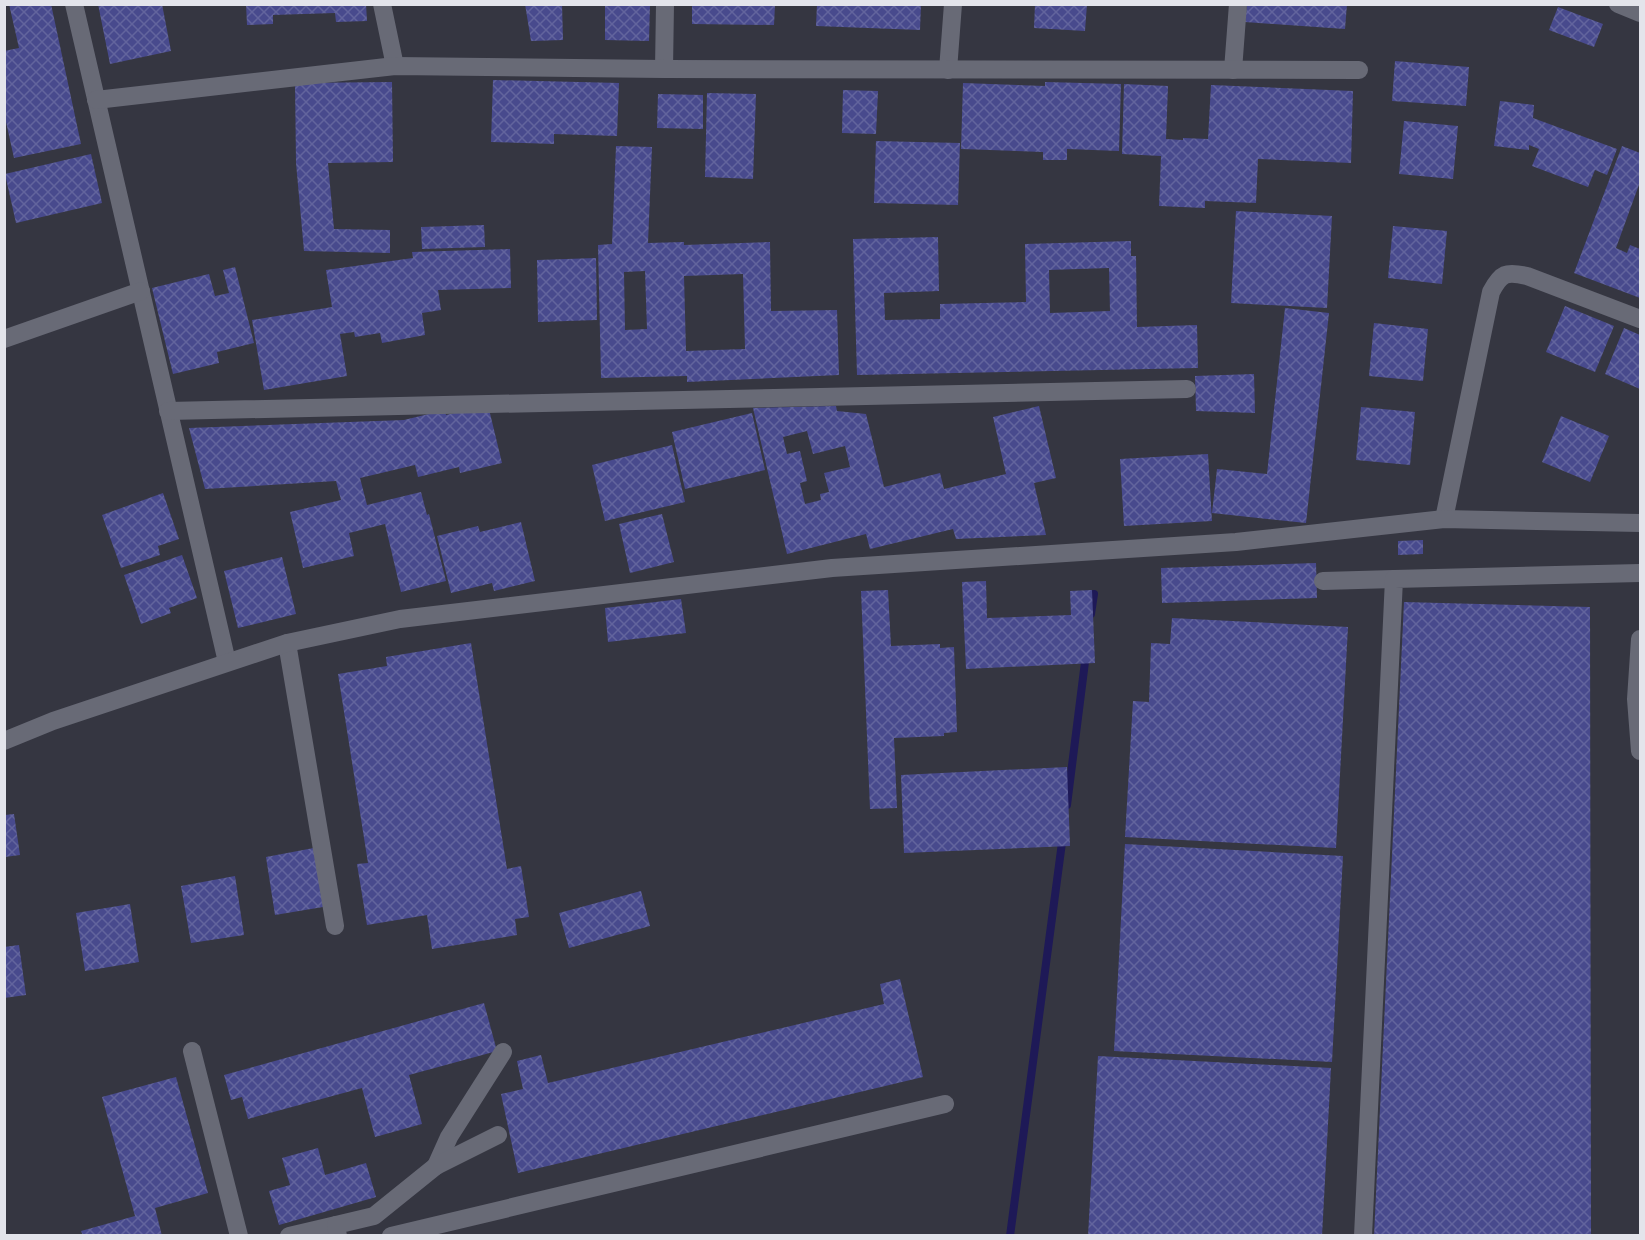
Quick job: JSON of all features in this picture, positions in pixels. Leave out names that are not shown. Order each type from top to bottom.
[{"type":"street","points":[[74,4],[227,662]]},
{"type":"street","points":[[382,4],[395,66]]},
{"type":"street","points":[[664,69],[665,4]]},
{"type":"street","points":[[948,70],[953,4]]},
{"type":"street","points":[[1233,70],[1238,4]]},
{"type":"street","points":[[1618,4],[1641,13]]},
{"type":"street","points":[[96,100],[395,66],[664,69],[1359,70]]},
{"type":"street","points":[[1443,519],[1491,292],[1498,278],[1511,272],[1527,276],[1641,319]]},
{"type":"street","points":[[4,339],[141,291]]},
{"type":"street","points":[[168,411],[1187,389]]},
{"type":"street","points":[[4,741],[53,721],[287,643],[400,619],[832,568],[1236,542],[1443,519],[1641,523]]},
{"type":"street","points":[[1323,581],[1641,573]]},
{"type":"street","points":[[1363,1236],[1394,579]]},
{"type":"street","points":[[1641,639],[1635,699],[1641,751]]},
{"type":"street","points":[[287,643],[335,926]]},
{"type":"street","points":[[192,1051],[239,1236]]},
{"type":"street","points":[[436,1166],[449,1137],[503,1052]]},
{"type":"street","points":[[391,1236],[945,1104]]},
{"type":"street","points":[[289,1236],[337,1230],[374,1216],[436,1166],[498,1135]]},
{"type":"building","points":[[9,4],[51,4],[81,144],[14,158],[4,113],[4,51],[19,48]]},
{"type":"building","points":[[98,4],[162,4],[171,51],[110,64]]},
{"type":"building","points":[[246,4],[366,4],[367,21],[336,22],[335,13],[273,15],[273,24],[247,25]]},
{"type":"building","points":[[525,4],[562,4],[563,40],[531,41]]},
{"type":"building","points":[[605,4],[650,4],[649,41],[605,40]]},
{"type":"building","points":[[817,4],[921,4],[920,30],[816,26]]},
{"type":"building","points":[[1035,4],[1087,4],[1085,31],[1034,28]]},
{"type":"building","points":[[1247,4],[1347,4],[1345,29],[1245,22]]},
{"type":"building","points":[[692,5],[775,5],[774,25],[692,24]]},
{"type":"building","points":[[1558,7],[1603,24],[1594,47],[1549,30]]},
{"type":"building","points":[[1395,61],[1469,67],[1466,106],[1392,101]]},
{"type":"building","points":[[493,80],[619,83],[617,136],[554,134],[554,144],[491,142]]},
{"type":"building","points":[[392,82],[393,162],[328,163],[334,229],[390,230],[390,253],[304,251],[296,163],[295,83]]},
{"type":"building","points":[[1045,82],[1121,84],[1119,151],[1067,149],[1067,160],[1043,160],[1043,152],[961,149],[963,83],[1045,86]]},
{"type":"building","points":[[1124,84],[1168,86],[1166,139],[1183,140],[1183,138],[1208,139],[1211,85],[1353,91],[1351,163],[1258,159],[1256,203],[1205,201],[1205,208],[1159,206],[1161,156],[1122,154]]},
{"type":"building","points":[[843,90],[878,91],[876,134],[842,133]]},
{"type":"building","points":[[707,93],[756,94],[753,179],[705,177]]},
{"type":"building","points":[[658,94],[703,95],[703,129],[657,128]]},
{"type":"building","points":[[1500,101],[1534,105],[1533,118],[1617,149],[1607,175],[1595,170],[1588,187],[1532,166],[1539,149],[1529,145],[1529,150],[1494,146]]},
{"type":"building","points":[[1404,121],[1458,126],[1453,179],[1399,174]]},
{"type":"building","points":[[876,141],[960,143],[958,205],[874,203]]},
{"type":"building","points":[[616,146],[652,147],[648,243],[684,242],[684,245],[770,242],[771,311],[837,310],[839,375],[687,382],[687,376],[601,378],[598,245],[612,244]],"holes":[[[645,271],[647,329],[625,330],[624,272]],[[743,274],[745,349],[686,351],[684,276]]]},
{"type":"building","points":[[1622,146],[1640,153],[1640,182],[1616,248],[1627,253],[1630,245],[1640,249],[1640,298],[1574,273]]},
{"type":"building","points":[[91,154],[102,203],[16,223],[5,174]]},
{"type":"building","points":[[1236,211],[1332,216],[1327,308],[1231,303]]},
{"type":"building","points":[[484,225],[485,247],[422,249],[421,227]]},
{"type":"building","points":[[1393,226],[1447,231],[1442,284],[1388,278]]},
{"type":"building","points":[[938,237],[939,291],[884,293],[885,320],[940,319],[940,304],[1026,302],[1025,244],[1131,241],[1131,256],[1136,256],[1137,327],[1197,325],[1198,368],[857,375],[853,239]],"holes":[[[1109,268],[1110,311],[1050,313],[1049,270]]]},
{"type":"building","points":[[510,249],[511,288],[438,290],[441,310],[422,313],[425,335],[382,343],[380,333],[355,337],[354,332],[340,334],[347,376],[264,390],[252,320],[332,307],[326,270],[413,258],[412,252]]},
{"type":"building","points":[[596,258],[597,320],[538,322],[537,260]]},
{"type":"building","points":[[235,267],[254,343],[217,352],[219,363],[173,374],[152,288],[209,274],[215,296],[229,293],[223,270]]},
{"type":"building","points":[[1565,306],[1614,326],[1595,372],[1546,352]]},
{"type":"building","points":[[1285,308],[1329,313],[1306,523],[1212,513],[1217,469],[1267,474]]},
{"type":"building","points":[[1374,323],[1428,329],[1423,381],[1369,376]]},
{"type":"building","points":[[1624,328],[1640,335],[1640,389],[1605,374]]},
{"type":"building","points":[[1254,374],[1255,413],[1196,411],[1195,376]]},
{"type":"building","points":[[488,405],[502,463],[460,473],[459,467],[418,477],[415,465],[360,478],[367,505],[421,492],[427,515],[429,514],[446,581],[401,592],[385,524],[349,533],[354,556],[303,568],[290,512],[341,500],[336,481],[205,489],[189,428],[404,420],[445,410],[446,415]]},
{"type":"building","points":[[836,406],[837,411],[866,414],[884,487],[940,473],[944,489],[1006,474],[993,417],[1039,406],[1056,478],[1034,483],[1046,535],[956,539],[953,529],[870,549],[866,534],[787,554],[753,408]],"holes":[[[807,431],[813,454],[845,446],[850,467],[824,473],[829,492],[820,494],[821,500],[805,504],[800,483],[807,481],[800,451],[787,454],[783,437]]]},
{"type":"building","points":[[1361,407],[1415,412],[1410,465],[1356,460]]},
{"type":"building","points":[[752,413],[765,470],[685,489],[672,432]]},
{"type":"building","points":[[1561,416],[1609,436],[1590,482],[1542,462]]},
{"type":"building","points":[[672,445],[685,502],[605,521],[592,465]]},
{"type":"building","points":[[1208,454],[1212,521],[1124,526],[1120,459]]},
{"type":"building","points":[[163,493],[179,539],[158,546],[160,555],[121,568],[102,515]]},
{"type":"building","points":[[662,514],[674,562],[630,573],[619,524]]},
{"type":"building","points":[[521,522],[535,581],[494,591],[492,583],[451,593],[437,536],[478,526],[480,532]]},
{"type":"building","points":[[1423,540],[1423,554],[1398,555],[1398,541]]},
{"type":"building","points":[[182,555],[197,598],[169,608],[171,613],[141,624],[124,575]]},
{"type":"building","points":[[282,557],[296,614],[238,628],[224,571]]},
{"type":"building","points":[[1316,563],[1317,598],[1162,603],[1161,568]]},
{"type":"building","points":[[986,581],[987,618],[1071,615],[1070,591],[1092,590],[1095,663],[966,669],[962,582]]},
{"type":"building","points":[[888,590],[891,646],[940,644],[940,648],[954,647],[957,732],[944,733],[944,736],[894,738],[897,808],[870,809],[861,591]]},
{"type":"building","points":[[681,599],[686,633],[608,642],[605,608]]},
{"type":"building","points":[[1404,602],[1590,607],[1591,1236],[1374,1236]]},
{"type":"building","points":[[1172,618],[1348,627],[1336,848],[1125,837],[1133,701],[1149,702],[1151,643],[1170,644]]},
{"type":"building","points":[[471,643],[507,869],[521,866],[529,917],[515,919],[517,935],[432,949],[427,915],[367,925],[357,864],[368,863],[338,674],[387,666],[386,657]]},
{"type":"building","points":[[1067,767],[1070,846],[904,853],[901,775]]},
{"type":"building","points":[[14,814],[20,855],[5,857],[5,815]]},
{"type":"building","points":[[1125,844],[1343,856],[1332,1062],[1114,1051]]},
{"type":"building","points":[[319,847],[329,906],[275,915],[266,857]]},
{"type":"building","points":[[235,876],[244,935],[191,943],[181,886]]},
{"type":"building","points":[[641,891],[650,926],[569,948],[559,913]]},
{"type":"building","points":[[130,904],[139,962],[85,971],[76,913]]},
{"type":"building","points":[[19,945],[26,995],[4,998],[4,947]]},
{"type":"building","points":[[900,979],[923,1077],[518,1173],[501,1094],[523,1089],[517,1061],[541,1055],[548,1083],[884,1004],[880,984]]},
{"type":"building","points":[[484,1003],[497,1051],[409,1075],[422,1124],[375,1137],[362,1088],[248,1119],[242,1097],[231,1100],[224,1075]]},
{"type":"building","points":[[1098,1056],[1331,1068],[1322,1236],[1088,1236]]},
{"type":"building","points":[[176,1077],[208,1193],[155,1208],[162,1236],[83,1236],[81,1231],[135,1216],[102,1097]]},
{"type":"building","points":[[318,1148],[325,1175],[366,1163],[376,1197],[279,1225],[269,1191],[290,1185],[282,1158]]},
{"type":"waterway","points":[[1091,614],[1094,594]]},
{"type":"waterway","points":[[1067,805],[1086,654]]},
{"type":"waterway","points":[[1010,1236],[1063,835]]}]
